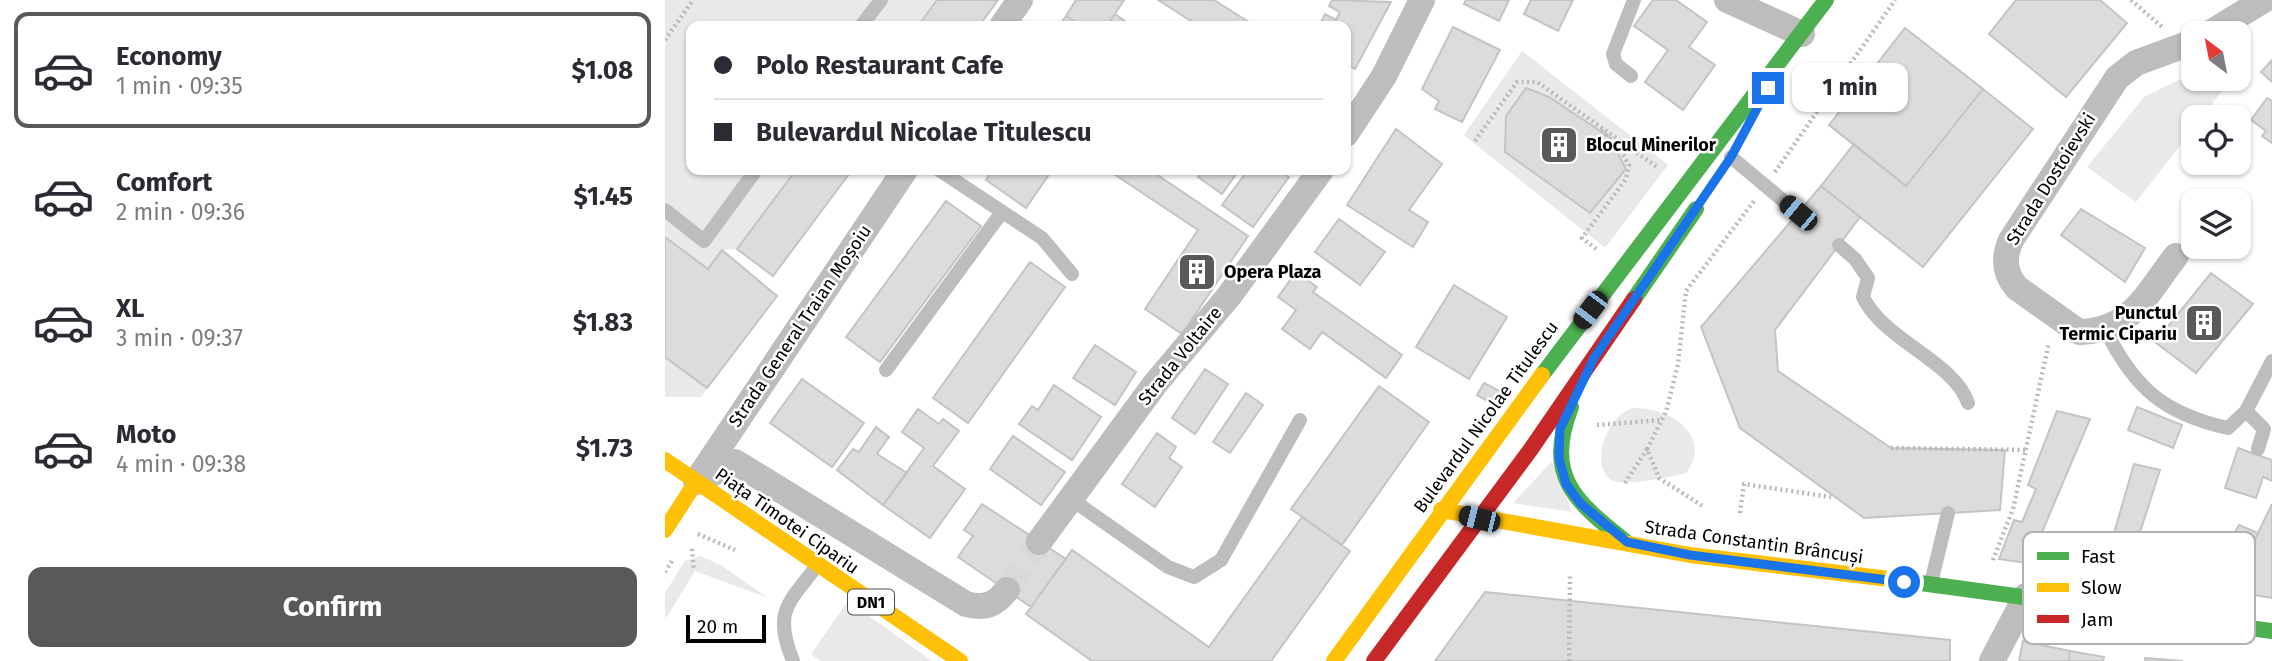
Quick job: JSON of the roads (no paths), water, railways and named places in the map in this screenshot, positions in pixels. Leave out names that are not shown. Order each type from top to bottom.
[{"type":"main road","name":"Bulevardul Nicolae Titulescu","points":[[1334,661],[1441,510],[1683,186],[1778,68],[1826,0]]},
{"type":"main road","name":"Bulevardul Nicolae Titulescu","points":[[1727,163],[1778,68]]},
{"type":"main road","points":[[1374,661],[1594,358],[1707,191]]},
{"type":"main road","points":[[1594,358],[1560,429],[1559,458],[1566,484],[1581,504],[1627,542]]},
{"type":"main road","name":"DN1","points":[[665,460],[696,482]]},
{"type":"main road","points":[[665,530],[696,482]]},
{"type":"main road","name":"Piața Timotei Cipariu","points":[[696,482],[960,661]]},
{"type":"main road","name":"Strada Constantin Brâncuși","points":[[1441,510],[1690,555],[2023,596]]},
{"type":"street","points":[[1005,21],[1020,0]]},
{"type":"street","points":[[1351,126],[1384,76],[1422,0]]},
{"type":"street","points":[[1727,0],[1802,34]]},
{"type":"street","points":[[2230,21],[2264,0]]},
{"type":"street","name":"Strada Dostoievski","points":[[2105,329],[2079,332],[2055,317],[2010,280],[2005,259],[2011,240],[2117,78],[2136,63],[2181,47]]},
{"type":"street","name":"Strada General Traian Moșoiu","points":[[696,482],[902,175]]},
{"type":"street","name":"Strada Voltaire","points":[[1039,542],[1155,384],[1229,296],[1317,175]]},
{"type":"street","points":[[2105,329],[2130,315],[2176,256]]},
{"type":"street","points":[[696,482],[735,462],[966,604],[988,606],[999,600],[1007,590]]},
{"type":"street","points":[[1991,661],[2023,602]]},
{"type":"lane","points":[[865,21],[881,0]]},
{"type":"lane","points":[[1631,76],[1616,64],[1613,54],[1634,0]]},
{"type":"lane","points":[[1727,163],[1798,213]]},
{"type":"lane","points":[[665,211],[703,241],[752,175]]},
{"type":"lane","points":[[946,175],[1042,238],[1072,274]]},
{"type":"lane","points":[[885,370],[1002,212]]},
{"type":"lane","points":[[1839,246],[1854,259],[1868,278],[1863,297],[1876,318],[1959,385],[1968,403]]},
{"type":"lane","points":[[2105,329],[2123,365],[2149,393],[2199,422],[2228,428],[2246,411],[2272,361]]},
{"type":"lane","points":[[2246,411],[2264,429],[2258,449]]},
{"type":"lane","points":[[1071,499],[1168,567],[1194,577],[1221,560],[1300,421]]},
{"type":"lane","points":[[1931,585],[1948,513]]},
{"type":"lane","points":[[793,661],[782,634],[783,614],[817,566]]},
{"type":"tunnel","points":[[1007,590],[1039,542]]},
{"type":"place","name":"Blocul Minerilor","points":[[1559,145]]},
{"type":"place","name":"Opera Plaza","points":[[1197,272]]},
{"type":"place","name":"Punctul Termic Cipariu","points":[[2204,323]]}]
